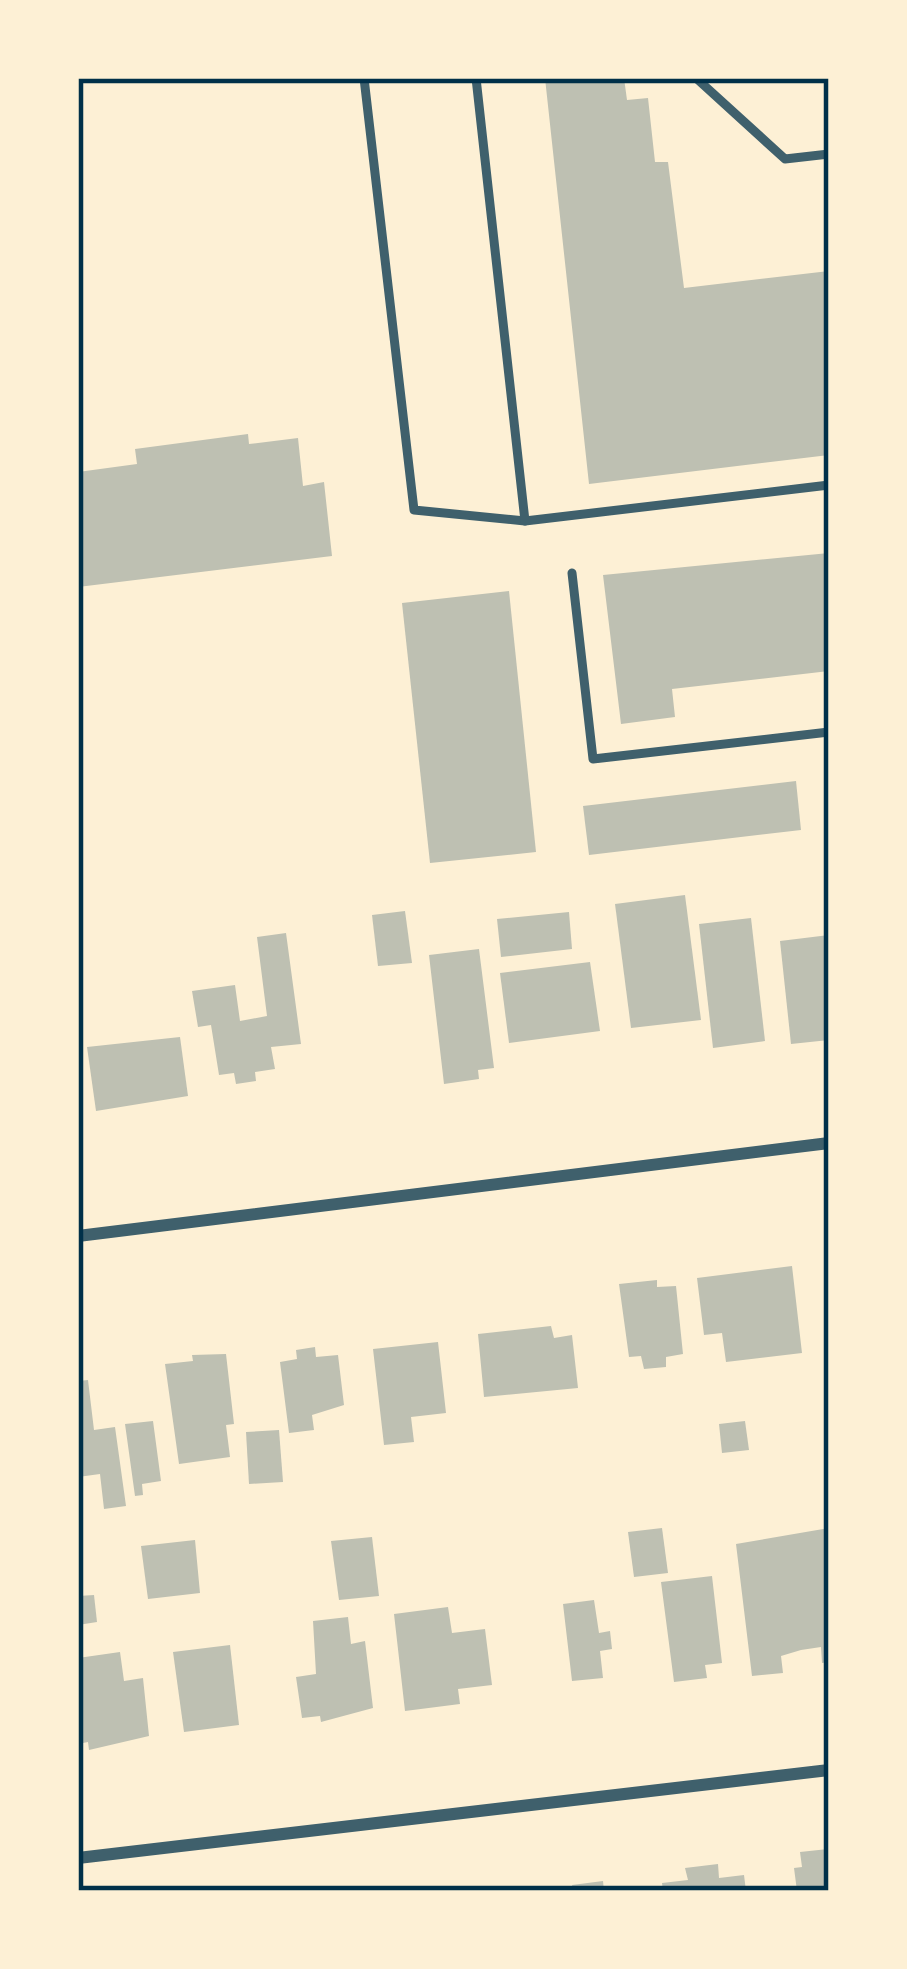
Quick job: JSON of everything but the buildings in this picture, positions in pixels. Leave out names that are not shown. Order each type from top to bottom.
[{"type":"street","points":[[78,1236],[829,1142]]},
{"type":"street","points":[[78,1858],[829,1769]]},
{"type":"lane","points":[[364,78],[414,510],[525,521],[829,485]]},
{"type":"lane","points":[[476,78],[525,521]]},
{"type":"lane","points":[[696,78],[785,159],[829,154]]},
{"type":"lane","points":[[572,573],[593,759],[829,732]]}]
